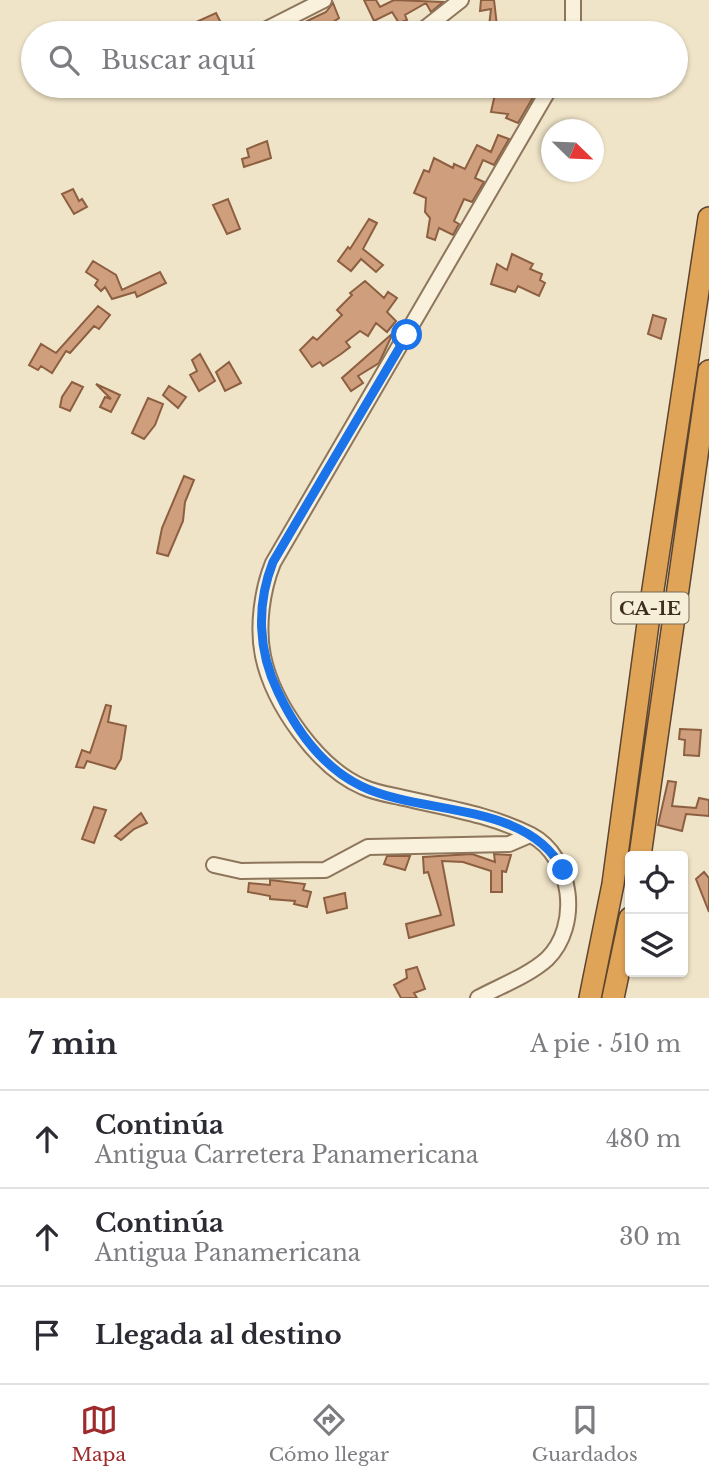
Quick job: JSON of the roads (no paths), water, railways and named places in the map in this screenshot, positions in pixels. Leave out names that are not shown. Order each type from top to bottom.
[{"type":"highway","name":"CA-1E","points":[[590,998],[613,884],[630,751],[709,218]]},
{"type":"highway","name":"CA-1E","points":[[641,851],[709,371]]},
{"type":"highway","points":[[630,751],[654,751]]},
{"type":"highway","points":[[613,998],[625,942]]},
{"type":"street","points":[[283,21],[324,0]]},
{"type":"street","points":[[434,21],[461,0]]},
{"type":"street","points":[[573,0],[573,21]]},
{"type":"street","points":[[478,998],[537,967],[562,938],[567,894],[563,870],[551,850],[530,835],[486,818],[365,788],[340,773],[321,757],[291,721],[267,670],[261,635],[265,586],[273,562],[544,98]]},
{"type":"street","points":[[214,865],[241,871],[325,870],[368,847],[509,844],[530,835]]}]
